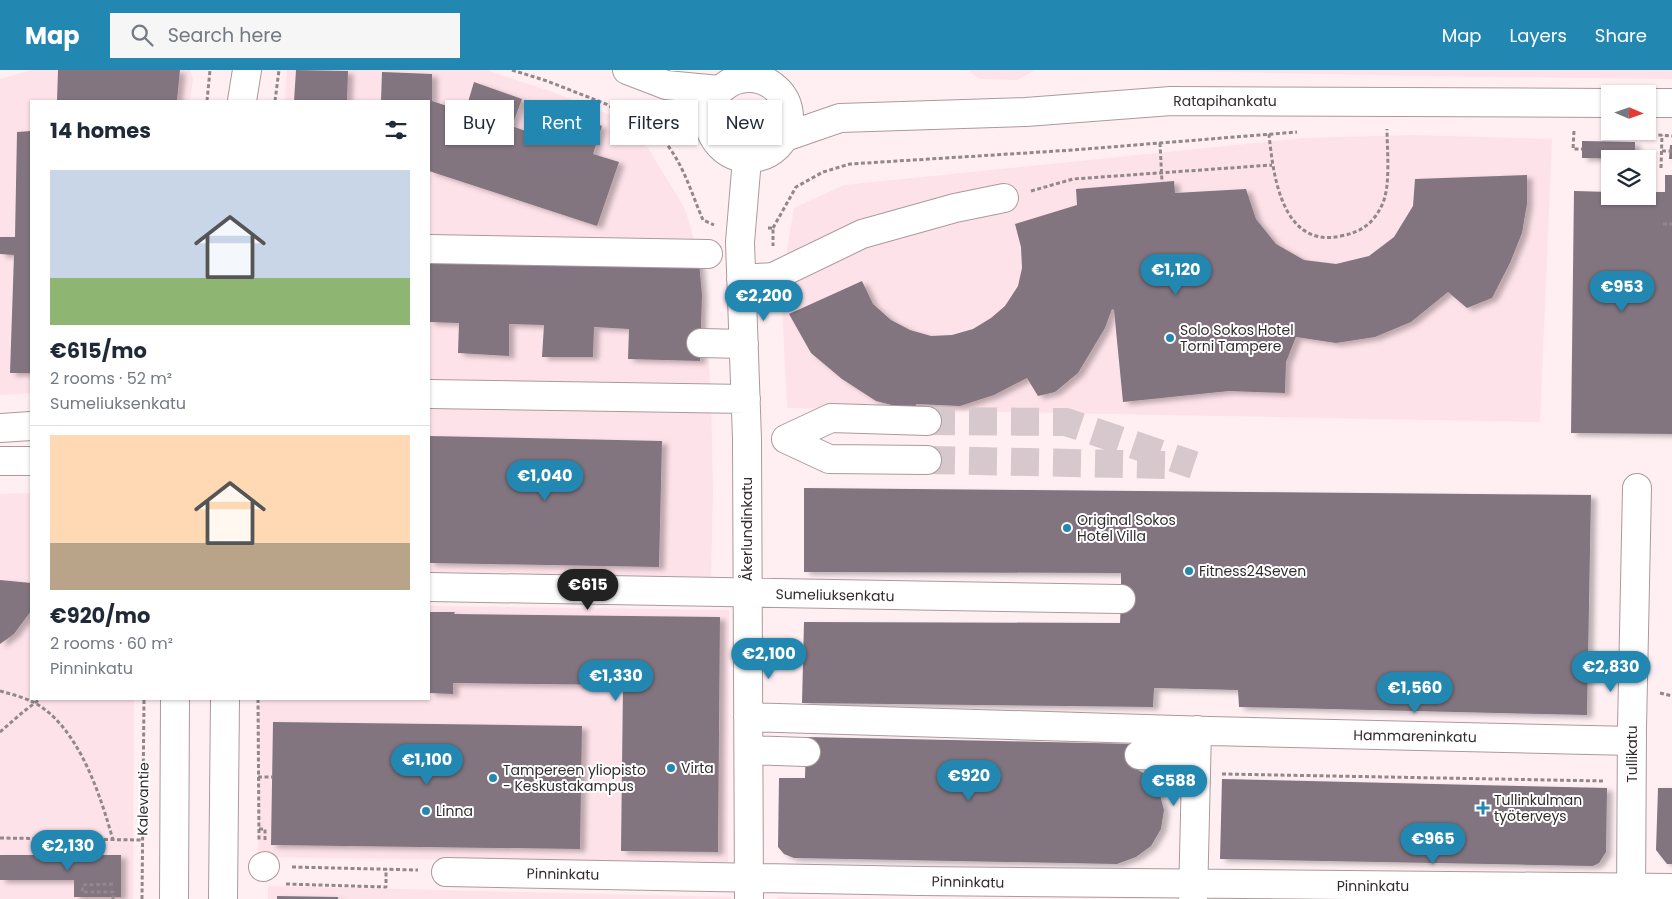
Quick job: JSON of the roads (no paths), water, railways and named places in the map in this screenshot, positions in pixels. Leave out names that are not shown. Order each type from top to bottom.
[{"type":"street","points":[[242,100],[247,70]]},
{"type":"street","points":[[627,70],[666,85],[719,90]]},
{"type":"street","points":[[712,100],[719,90],[736,79],[756,78],[774,87],[781,94],[789,114],[785,137],[773,151],[756,158],[747,159],[725,152],[718,145]]},
{"type":"street","points":[[666,85],[708,122]]},
{"type":"street","name":"Ratapihankatu","points":[[785,137],[840,118],[1026,112],[1171,101],[1601,103]]},
{"type":"street","points":[[1656,103],[1672,102]]},
{"type":"street","name":"Ratapihankatu","points":[[786,103],[840,118]]},
{"type":"street","name":"Åkerlundinkatu","points":[[747,159],[741,226],[741,279],[746,399],[749,889]]},
{"type":"street","points":[[741,279],[773,277],[862,234],[955,208],[1004,198]]},
{"type":"street","points":[[430,249],[708,254]]},
{"type":"street","points":[[701,343],[744,344]]},
{"type":"street","points":[[430,394],[746,399]]},
{"type":"street","points":[[927,420],[831,418],[786,439],[829,458],[927,460]]},
{"type":"street","points":[[0,428],[30,426]]},
{"type":"street","points":[[0,461],[30,461]]},
{"type":"street","name":"Tullikatu","points":[[1631,894],[1637,488]]},
{"type":"street","name":"Sumeliuksenkatu","points":[[430,587],[1121,599]]},
{"type":"street","points":[[174,899],[175,700]]},
{"type":"street","points":[[223,899],[225,700]]},
{"type":"street","name":"Hammareninkatu","points":[[748,717],[1632,741]]},
{"type":"street","points":[[1193,892],[1197,730]]},
{"type":"street","points":[[749,750],[806,752]]},
{"type":"street","points":[[1139,755],[1196,757]]},
{"type":"street","name":"Pinninkatu","points":[[446,872],[749,889],[1631,894],[1672,888]]},
{"type":"tunnel","points":[[927,421],[1066,422],[1194,465]]},
{"type":"tunnel","points":[[927,460],[1168,465]]},
{"type":"place","name":"Solo Sokos Hotel Torni Tampere","points":[[1170,338]]},
{"type":"place","name":"Original Sokos Hotel Villa","points":[[1067,528]]},
{"type":"place","name":"Fitness24Seven","points":[[1189,571]]},
{"type":"place","name":"Virta","points":[[671,768]]},
{"type":"place","name":"Tampereen yliopisto - Keskustakampus","points":[[493,778]]},
{"type":"place","name":"Tullinkulman työterveys","points":[[1483,808]]},
{"type":"place","name":"Linna","points":[[426,811]]}]
